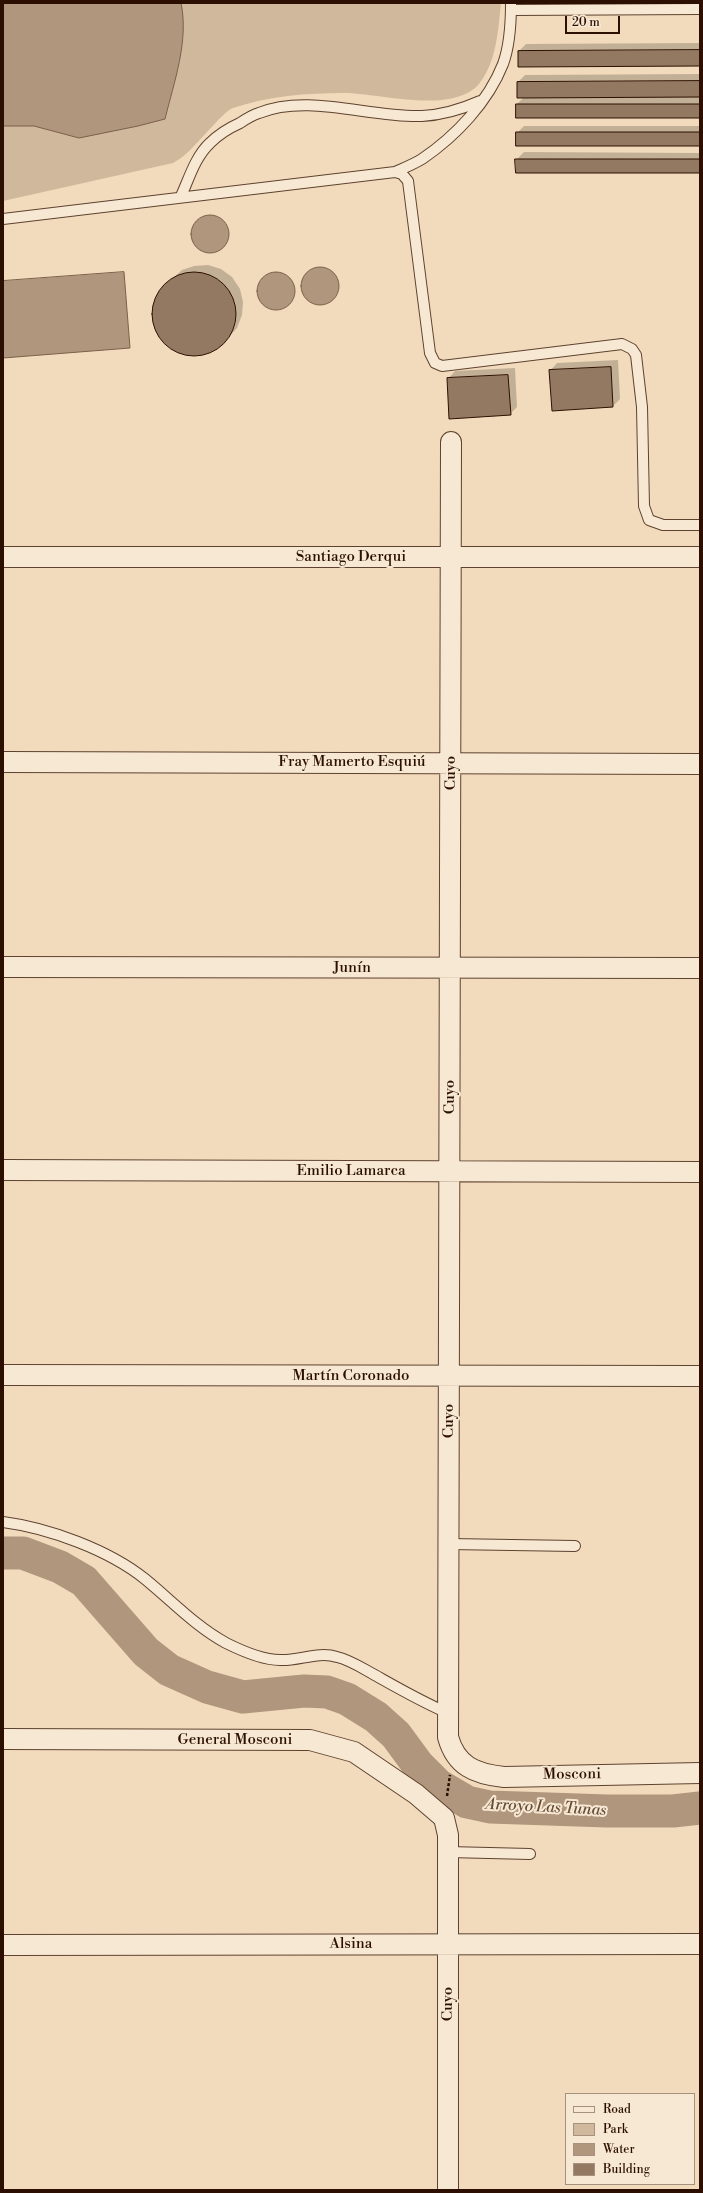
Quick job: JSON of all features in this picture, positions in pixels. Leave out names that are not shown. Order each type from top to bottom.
[{"type":"street","name":"Cuyo","points":[[451,442],[448,1737],[452,1752]]},
{"type":"street","name":"Santiago Derqui","points":[[3,557],[700,557]]},
{"type":"street","name":"Fray Mamerto Esquiú","points":[[3,762],[451,762],[700,764]]},
{"type":"street","name":"Junín","points":[[3,967],[700,968]]},
{"type":"street","name":"Emilio Lamarca","points":[[3,1170],[700,1172]]},
{"type":"street","name":"Martín Coronado","points":[[3,1375],[700,1376]]},
{"type":"street","name":"General Mosconi","points":[[3,1739],[310,1740],[354,1752],[416,1794],[444,1818]]},
{"type":"street","name":"Mosconi","points":[[452,1752],[465,1765],[485,1775],[504,1777],[700,1773]]},
{"type":"street","name":"Cuyo","points":[[444,1818],[448,1836],[448,2190]]},
{"type":"street","name":"Alsina","points":[[3,1945],[700,1944]]},
{"type":"lane","points":[[3,218],[395,172],[422,160],[450,138],[485,99],[503,63],[511,23],[511,6],[700,9]]},
{"type":"lane","points":[[181,196],[194,166],[209,144],[228,129],[259,112],[287,106],[324,106],[374,113],[422,116],[461,109],[485,99]]},
{"type":"lane","points":[[395,172],[402,174],[408,181],[430,352],[435,363],[442,366],[622,344],[632,349],[636,355],[642,407],[644,506],[649,520],[663,525],[700,525]]},
{"type":"lane","points":[[3,1522],[37,1528],[68,1539],[118,1562],[144,1578],[189,1619],[225,1642],[247,1652],[265,1658],[281,1660],[321,1655],[337,1657],[421,1701],[448,1713]]},
{"type":"lane","points":[[449,1544],[574,1546]]},
{"type":"lane","points":[[448,1852],[530,1854]]},
{"type":"path","points":[[444,1818],[452,1752]]},
{"type":"green space","points":[[3,3],[501,3],[496,45],[490,65],[479,84],[467,93],[451,98],[434,100],[414,100],[344,93],[316,94],[274,98],[247,104],[229,110],[188,152],[173,163],[3,201]]},
{"type":"water","points":[[3,3],[181,3],[183,17],[182,47],[165,119],[79,138],[34,126],[3,126]]},
{"type":"water","points":[[206,215],[214,215],[224,220],[228,227],[228,241],[224,248],[214,253],[206,253],[196,248],[194,245],[191,238],[191,230],[196,220],[199,218]]},
{"type":"water","points":[[316,267],[324,267],[334,272],[338,279],[338,293],[334,300],[324,305],[316,305],[306,300],[304,297],[301,290],[301,282],[306,272],[309,270]]},
{"type":"water","points":[[124,272],[130,348],[3,358],[3,281]]},
{"type":"water","points":[[272,272],[280,272],[290,277],[294,284],[294,298],[290,305],[280,310],[272,310],[262,305],[260,302],[257,295],[257,287],[262,277],[265,275]]},
{"type":"building","points":[[700,50],[700,66],[518,67],[518,51]]},
{"type":"building","points":[[700,81],[700,97],[517,98],[517,82]]},
{"type":"building","points":[[516,104],[700,104],[700,118],[516,118]]},
{"type":"building","points":[[516,132],[700,132],[700,146],[516,146]]},
{"type":"building","points":[[515,159],[700,159],[700,173],[516,173]]},
{"type":"building","points":[[194,272],[210,275],[224,284],[233,298],[236,314],[233,330],[224,344],[210,353],[194,356],[178,353],[164,344],[155,330],[152,314],[155,298],[164,284],[178,275]]},
{"type":"building","points":[[611,367],[613,407],[552,411],[549,370]]},
{"type":"building","points":[[508,375],[511,415],[449,419],[447,378]]},
{"type":"waterway","name":"Arroyo Las Tunas","points":[[3,1553],[23,1553],[60,1567],[84,1581],[146,1652],[169,1670],[207,1687],[243,1697],[304,1691],[327,1692],[347,1699],[376,1717],[396,1735],[418,1765],[438,1785],[467,1802],[490,1807],[607,1811],[673,1811],[700,1808]]}]
